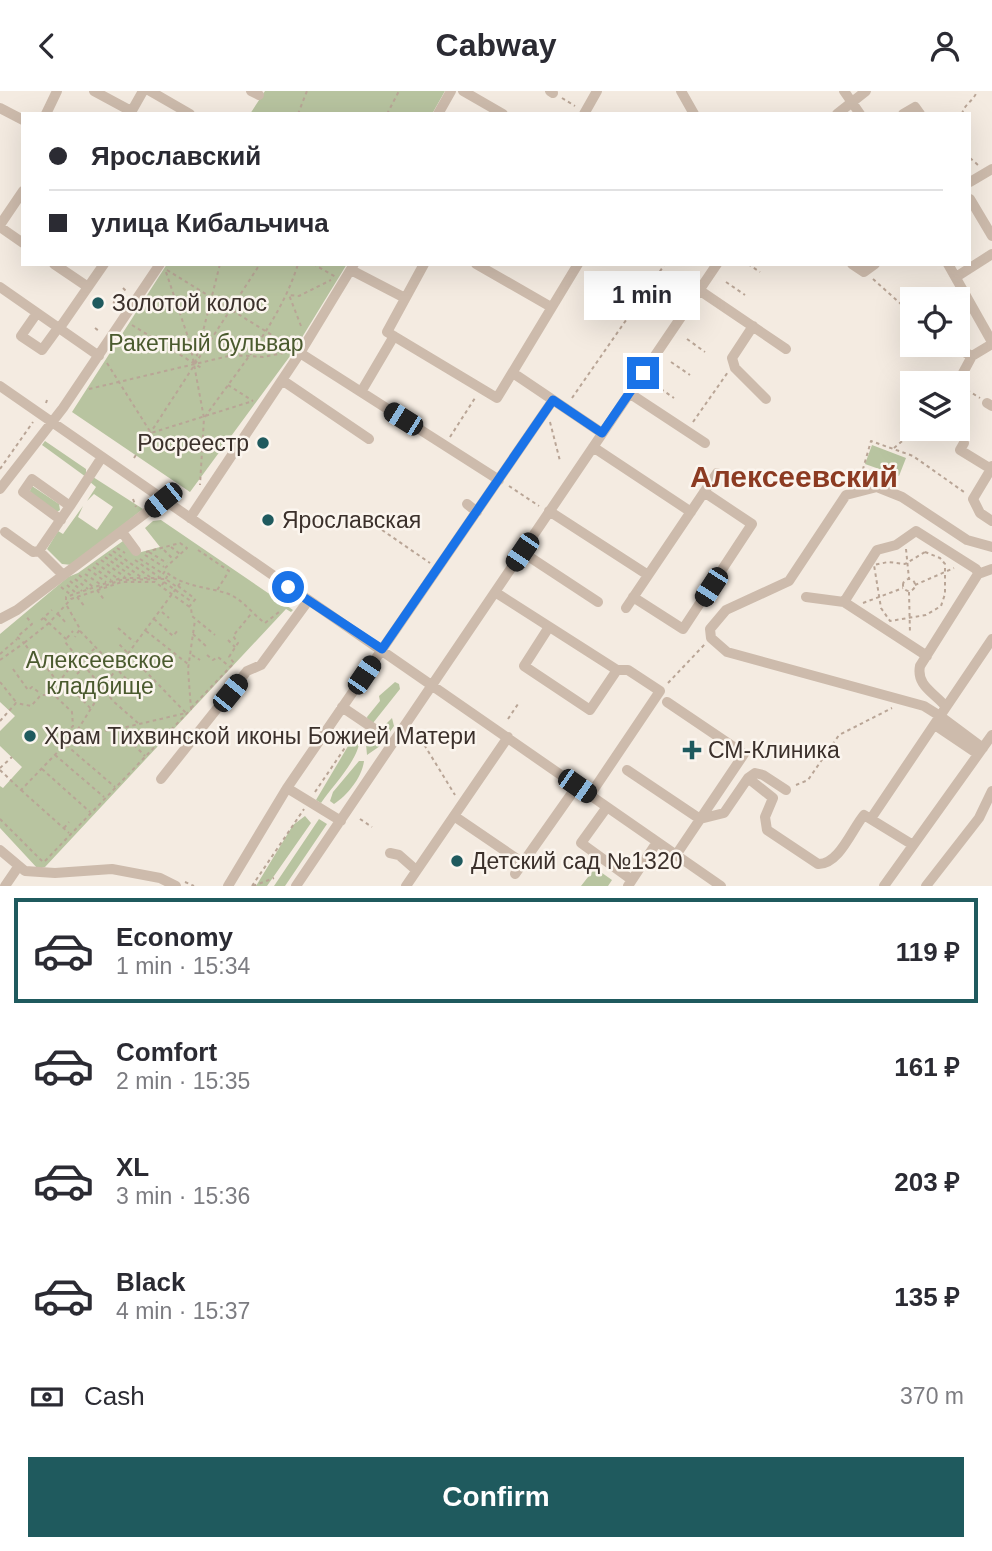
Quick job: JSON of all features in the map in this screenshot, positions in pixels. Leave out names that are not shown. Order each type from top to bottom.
[{"type":"street","points":[[47,112],[57,91]]},
{"type":"street","points":[[94,91],[128,112]]},
{"type":"street","points":[[131,112],[143,91]]},
{"type":"street","points":[[150,91],[187,112]]},
{"type":"street","points":[[439,112],[451,91]]},
{"type":"street","points":[[463,91],[500,112]]},
{"type":"street","points":[[586,112],[597,91]]},
{"type":"street","points":[[681,91],[693,112]]},
{"type":"street","points":[[844,91],[858,112]]},
{"type":"street","points":[[839,112],[866,91]]},
{"type":"street","points":[[0,108],[21,119]]},
{"type":"street","points":[[971,181],[992,169]]},
{"type":"street","points":[[21,194],[0,226],[21,242]]},
{"type":"street","points":[[974,206],[992,236]]},
{"type":"street","points":[[956,277],[992,254]]},
{"type":"street","points":[[57,266],[88,287]]},
{"type":"street","points":[[37,313],[21,336],[42,350],[103,266]]},
{"type":"street","points":[[0,489],[102,357],[158,266]]},
{"type":"street","points":[[423,266],[387,332],[497,398],[577,266]]},
{"type":"street","points":[[479,266],[551,307]]},
{"type":"street","points":[[296,886],[716,266]]},
{"type":"street","points":[[855,266],[864,272],[872,266]]},
{"type":"street","points":[[949,266],[992,343],[972,356],[964,371]]},
{"type":"street","points":[[190,519],[300,353],[353,267],[405,298]]},
{"type":"street","points":[[0,287],[102,357]]},
{"type":"street","points":[[699,290],[786,349]]},
{"type":"street","points":[[753,326],[732,358],[734,368],[766,399]]},
{"type":"street","points":[[361,392],[394,336]]},
{"type":"street","points":[[300,353],[499,479]]},
{"type":"street","points":[[513,373],[550,405],[565,408],[602,433]]},
{"type":"street","points":[[282,380],[369,439]]},
{"type":"street","points":[[0,386],[721,886]]},
{"type":"street","points":[[629,394],[705,443]]},
{"type":"street","points":[[228,886],[287,787],[550,405]]},
{"type":"street","points":[[964,443],[960,450],[991,468],[973,499],[980,513],[992,521]]},
{"type":"street","points":[[593,447],[691,512]]},
{"type":"street","points":[[5,532],[33,552],[39,551],[102,457]]},
{"type":"street","points":[[626,608],[717,473]]},
{"type":"street","points":[[61,520],[23,492],[32,479],[70,506]]},
{"type":"street","points":[[981,751],[940,716],[906,701],[727,652],[711,638],[710,629],[726,610],[789,581],[846,495],[877,487],[902,497],[967,540],[992,547]]},
{"type":"street","points":[[633,597],[683,629],[752,524],[704,492]]},
{"type":"street","points":[[0,619],[65,579],[163,500]]},
{"type":"street","points":[[467,505],[477,512]]},
{"type":"street","points":[[549,511],[648,575]]},
{"type":"street","points":[[848,605],[877,550],[905,539],[916,531],[976,569],[978,574]]},
{"type":"street","points":[[122,532],[136,552]]},
{"type":"street","points":[[39,551],[65,579]]},
{"type":"street","points":[[522,552],[598,602]]},
{"type":"street","points":[[940,716],[918,675],[978,574],[992,569]]},
{"type":"street","points":[[495,592],[617,670],[628,670],[660,691],[590,795]]},
{"type":"street","points":[[806,597],[848,605],[927,656]]},
{"type":"street","points":[[161,779],[247,671],[261,665],[308,601]]},
{"type":"street","points":[[549,627],[524,666],[590,710],[617,670]]},
{"type":"street","points":[[872,817],[992,639]]},
{"type":"street","points":[[667,702],[744,754],[676,855]]},
{"type":"street","points":[[342,707],[376,730]]},
{"type":"street","points":[[884,886],[992,736]]},
{"type":"street","points":[[405,886],[508,737]]},
{"type":"street","points":[[627,770],[700,820]]},
{"type":"street","points":[[700,820],[724,813],[744,791],[748,778],[759,773],[786,790]]},
{"type":"street","points":[[748,778],[773,798],[765,817],[767,830],[818,864],[827,864],[834,858],[864,814],[913,845]]},
{"type":"street","points":[[515,874],[577,786]]},
{"type":"street","points":[[287,787],[341,821]]},
{"type":"street","points":[[926,886],[979,818],[992,791]]},
{"type":"street","points":[[607,807],[581,843],[630,883],[657,842]]},
{"type":"street","points":[[454,816],[523,863]]},
{"type":"street","points":[[0,850],[18,867],[44,873],[112,869],[169,884]]},
{"type":"street","points":[[390,853],[399,855],[416,870]]},
{"type":"street","points":[[5,886],[18,867]]},
{"type":"path","points":[[299,112],[307,91]]},
{"type":"path","points":[[388,112],[399,91]]},
{"type":"path","points":[[962,112],[963,108],[975,99],[977,91]]},
{"type":"path","points":[[551,92],[584,112]]},
{"type":"path","points":[[195,364],[219,266]]},
{"type":"path","points":[[134,458],[259,266]]},
{"type":"path","points":[[204,418],[289,295],[297,266]]},
{"type":"path","points":[[289,295],[299,296],[335,277],[316,266]]},
{"type":"path","points":[[565,408],[664,266]]},
{"type":"path","points":[[751,266],[760,272]]},
{"type":"path","points":[[200,486],[204,418],[195,364],[165,269],[288,345]]},
{"type":"path","points":[[864,272],[900,304]]},
{"type":"path","points":[[726,282],[745,295]]},
{"type":"path","points":[[289,295],[301,326]]},
{"type":"path","points":[[128,323],[203,369]]},
{"type":"path","points":[[95,328],[99,331]]},
{"type":"path","points":[[687,339],[705,352]]},
{"type":"path","points":[[85,390],[233,355],[247,357],[283,353]]},
{"type":"path","points":[[102,357],[151,433]]},
{"type":"path","points":[[671,362],[690,375]]},
{"type":"path","points":[[687,432],[725,374],[734,368]]},
{"type":"path","points":[[151,433],[253,401],[228,385]]},
{"type":"path","points":[[655,385],[674,398]]},
{"type":"path","points":[[445,446],[481,388]]},
{"type":"path","points":[[970,392],[990,405]]},
{"type":"path","points":[[550,405],[560,461]]},
{"type":"path","points":[[0,469],[33,422]]},
{"type":"path","points":[[858,479],[871,440],[913,456],[940,472],[973,499]]},
{"type":"path","points":[[894,449],[903,441]]},
{"type":"path","points":[[499,479],[549,511]]},
{"type":"path","points":[[382,530],[434,566]]},
{"type":"path","points":[[905,539],[909,579],[915,585]]},
{"type":"path","points":[[136,552],[149,552],[180,543],[187,548],[176,561],[164,550]]},
{"type":"path","points":[[138,691],[80,631],[66,601],[57,590],[65,579],[79,575],[121,545],[181,582],[198,583],[216,592],[228,593],[250,609],[251,613],[268,623],[279,612]]},
{"type":"path","points":[[170,546],[181,554]]},
{"type":"path","points":[[117,548],[160,578]]},
{"type":"path","points":[[198,550],[229,571],[216,592]]},
{"type":"path","points":[[113,551],[151,578]]},
{"type":"path","points":[[136,552],[135,556],[164,571]]},
{"type":"path","points":[[149,552],[168,564]]},
{"type":"path","points":[[925,552],[940,558],[945,564],[945,572],[945,594],[939,609],[895,622],[882,613],[874,565],[907,563],[925,552]]},
{"type":"path","points":[[109,554],[142,578]]},
{"type":"path","points":[[105,557],[134,578]]},
{"type":"path","points":[[160,578],[173,559]]},
{"type":"path","points":[[101,560],[126,578]]},
{"type":"path","points":[[911,646],[909,592],[915,585],[963,561]]},
{"type":"path","points":[[96,563],[118,579]]},
{"type":"path","points":[[92,566],[112,581]]},
{"type":"path","points":[[87,569],[107,583]]},
{"type":"path","points":[[83,572],[101,585]]},
{"type":"path","points":[[79,575],[96,589],[105,601]]},
{"type":"path","points":[[161,586],[169,575]]},
{"type":"path","points":[[73,577],[88,589]]},
{"type":"path","points":[[66,601],[83,591],[96,589],[118,579],[160,578]]},
{"type":"path","points":[[65,579],[83,591]]},
{"type":"path","points":[[65,579],[85,607]]},
{"type":"path","points":[[903,588],[903,582],[909,579]]},
{"type":"path","points":[[66,601],[121,580],[166,580],[192,602]]},
{"type":"path","points":[[61,587],[71,595],[77,595],[122,582],[155,582],[189,607],[195,619],[215,635]]},
{"type":"path","points":[[20,790],[75,734],[116,670],[181,582]]},
{"type":"path","points":[[177,588],[195,597],[189,607]]},
{"type":"path","points":[[848,605],[903,588]]},
{"type":"path","points":[[903,588],[909,592]]},
{"type":"path","points":[[0,660],[50,623],[71,595]]},
{"type":"path","points":[[52,610],[43,619],[66,639],[65,642],[104,689],[138,723]]},
{"type":"path","points":[[160,610],[169,618]]},
{"type":"path","points":[[40,867],[234,663],[229,657],[238,643],[233,636],[251,613]]},
{"type":"path","points":[[57,614],[66,624]]},
{"type":"path","points":[[0,654],[32,624],[25,615]]},
{"type":"path","points":[[154,618],[173,636],[179,629]]},
{"type":"path","points":[[191,709],[188,704],[189,665],[195,619]]},
{"type":"path","points":[[118,628],[135,643]]},
{"type":"path","points":[[14,629],[35,658],[38,656],[59,684]]},
{"type":"path","points":[[145,629],[189,665]]},
{"type":"path","points":[[66,639],[74,631]]},
{"type":"path","points":[[75,637],[80,631]]},
{"type":"path","points":[[192,633],[207,647]]},
{"type":"path","points":[[660,691],[711,638]]},
{"type":"path","points":[[228,641],[235,647]]},
{"type":"path","points":[[118,643],[186,713]]},
{"type":"path","points":[[82,661],[96,647]]},
{"type":"path","points":[[191,654],[200,660]]},
{"type":"path","points":[[207,655],[213,660],[218,657],[230,667]]},
{"type":"path","points":[[48,695],[64,679],[79,657]]},
{"type":"path","points":[[77,674],[85,666]]},
{"type":"path","points":[[13,669],[28,690],[32,687],[41,695],[55,695]]},
{"type":"path","points":[[64,679],[91,709]]},
{"type":"path","points":[[0,682],[16,703],[31,706],[41,695]]},
{"type":"path","points":[[51,692],[72,712],[73,726],[61,737],[116,788]]},
{"type":"path","points":[[60,701],[65,696]]},
{"type":"path","points":[[92,697],[96,701]]},
{"type":"path","points":[[786,790],[808,780],[839,735],[906,701]]},
{"type":"path","points":[[0,721],[16,703]]},
{"type":"path","points":[[508,719],[518,704]]},
{"type":"path","points":[[75,734],[118,729],[186,713]]},
{"type":"path","points":[[118,729],[145,756]]},
{"type":"path","points":[[417,733],[461,804]]},
{"type":"path","points":[[54,755],[105,798]]},
{"type":"path","points":[[12,757],[0,769],[71,834]]},
{"type":"path","points":[[41,768],[90,812]]},
{"type":"path","points":[[0,819],[44,862]]},
{"type":"path","points":[[360,819],[372,827]]},
{"type":"path","points":[[64,828],[69,822]]},
{"type":"path","points":[[253,886],[274,878]]},
{"type":"green space","points":[[265,91],[445,91],[433,112],[251,112]]},
{"type":"green space","name":"Ракетный бульвар","points":[[166,266],[346,266],[293,352],[190,492],[72,412]]},
{"type":"green space","points":[[45,441],[86,469],[86,477],[42,445]]},
{"type":"green space","points":[[872,445],[906,458],[899,476],[865,464]]},
{"type":"green space","points":[[93,477],[143,509],[72,565],[62,564],[47,549],[58,531],[63,534],[83,506],[78,517],[97,530],[113,507],[94,494],[87,501],[96,487],[89,481]]},
{"type":"green space","points":[[32,486],[59,504],[60,510],[57,512],[29,493]]},
{"type":"green space","name":"Алексеевское кладбище","points":[[161,520],[293,610],[291,612],[286,609],[45,867],[38,869],[0,828],[0,786],[3,788],[22,767],[0,746],[0,731],[15,716],[0,702],[0,634],[68,577],[78,573],[123,541],[134,554],[160,547],[145,528],[153,521]]},
{"type":"green space","points":[[395,682],[400,689],[373,723],[368,722],[367,717],[380,701],[379,696]]},
{"type":"green space","points":[[392,718],[394,726],[380,746],[367,755],[366,744]]},
{"type":"green space","points":[[354,736],[360,738],[355,755],[321,803],[316,800]]},
{"type":"green space","points":[[359,761],[364,761],[357,779],[349,791],[334,804],[330,801],[333,792]]},
{"type":"green space","points":[[305,816],[311,823],[267,886],[256,886],[293,825]]},
{"type":"green space","points":[[319,819],[327,824],[285,886],[274,886]]},
{"type":"green space","points":[[595,868],[612,880],[608,886],[581,886]]},
{"type":"place","name":"Золотой колос","points":[[98,303]]},
{"type":"place","name":"Росреестр","points":[[263,443]]},
{"type":"place","name":"Ярославская","points":[[268,520]]},
{"type":"place","name":"Храм Тихвинской иконы Божией Матери","points":[[30,736]]},
{"type":"place","name":"СМ-Клиника","points":[[692,750]]},
{"type":"place","name":"Детский сад №1320","points":[[457,861]]},
{"type":"district","name":"Алексеевский","points":[[794,477]]},
{"type":"route","points":[[288,587],[382,649],[553,400],[602,433],[643,373]]}]
